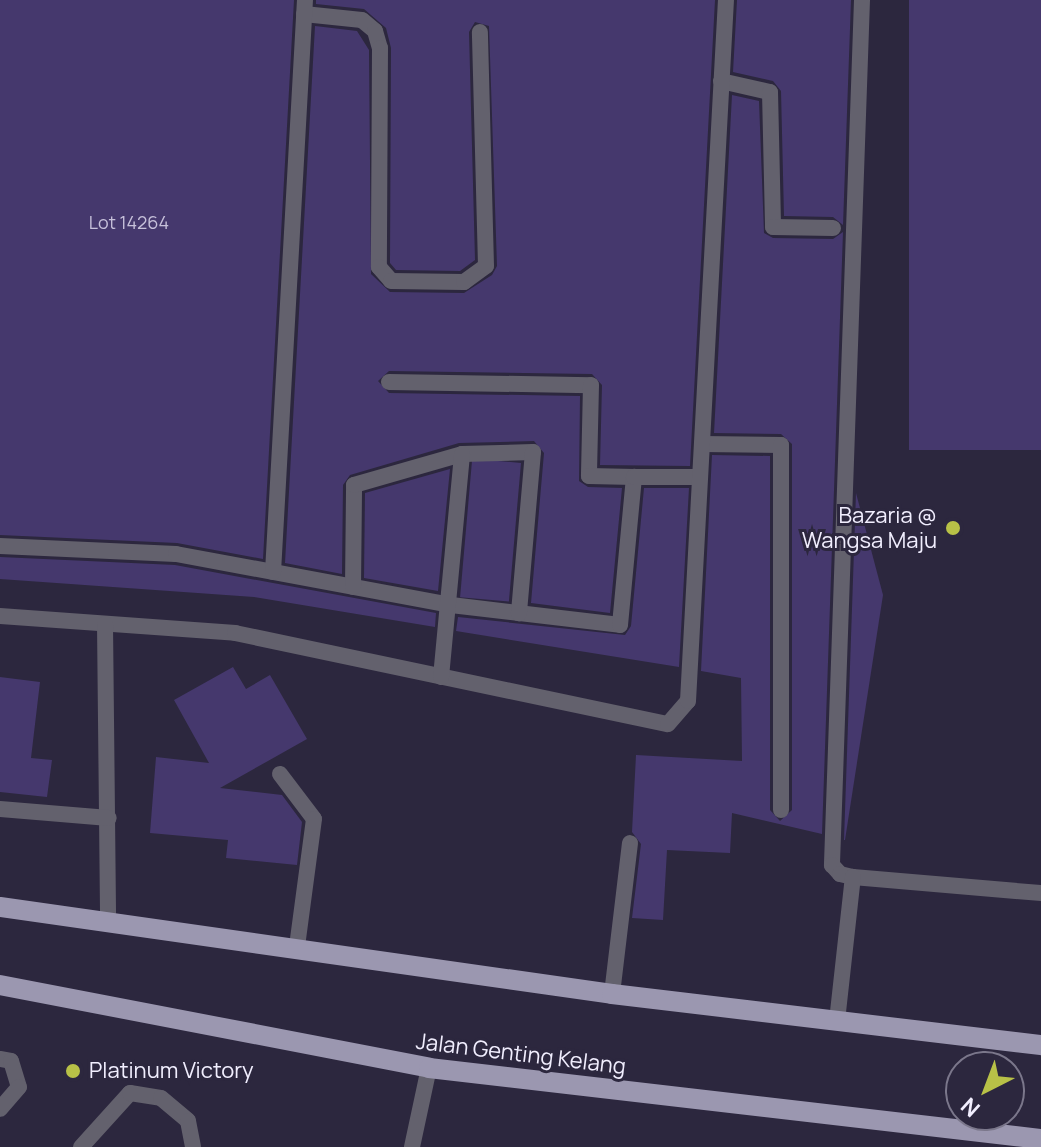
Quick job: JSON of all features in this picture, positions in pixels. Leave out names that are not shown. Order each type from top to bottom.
[{"type":"main road","points":[[0,907],[612,994],[1041,1045]]},
{"type":"main road","name":"Jalan Genting Kelang","points":[[0,985],[429,1068],[945,1127]]},
{"type":"main road","points":[[1020,1043],[1041,1036]]},
{"type":"main road","points":[[955,1131],[983,1147]]},
{"type":"main road","name":"Jalan Genting Kelang","points":[[975,1131],[1041,1139]]},
{"type":"lane","points":[[0,616],[235,633],[668,724],[688,701],[726,0]]},
{"type":"lane","points":[[862,0],[832,865],[853,877],[1041,893]]},
{"type":"lane","points":[[273,572],[304,7],[362,20],[375,31],[380,48],[379,267],[391,281],[464,282],[486,266],[480,32]]},
{"type":"lane","points":[[721,81],[770,92],[773,227],[833,228]]},
{"type":"lane","points":[[389,382],[591,385],[589,476],[700,477]]},
{"type":"lane","points":[[702,444],[781,445],[781,810]]},
{"type":"lane","points":[[353,587],[354,485],[462,454],[533,452],[519,613]]},
{"type":"lane","points":[[441,677],[451,605],[462,454]]},
{"type":"lane","points":[[0,546],[176,554],[451,605],[620,625],[634,477]]},
{"type":"lane","points":[[105,624],[108,921]]},
{"type":"lane","points":[[280,774],[314,819],[297,947]]},
{"type":"lane","points":[[0,809],[109,818]]},
{"type":"lane","points":[[612,994],[630,843]]},
{"type":"lane","points":[[837,1021],[853,877]]},
{"type":"lane","points":[[0,1059],[11,1061],[19,1087],[0,1109]]},
{"type":"lane","points":[[412,1147],[429,1068]]},
{"type":"lane","points":[[81,1147],[130,1093],[161,1098],[188,1121],[193,1147]]},
{"type":"building","points":[[0,0],[294,0],[263,559],[177,543],[0,535]]},
{"type":"building","points":[[316,0],[715,0],[690,466],[600,465],[602,385],[592,374],[389,371],[378,381],[389,393],[580,396],[579,481],[588,487],[622,488],[610,613],[531,603],[544,453],[534,441],[459,443],[350,475],[343,485],[342,574],[285,563],[315,26],[357,31],[369,50],[371,274],[390,292],[464,293],[492,275],[497,266],[489,26],[475,22],[469,32],[475,260],[460,271],[396,270],[390,263],[391,48],[386,28],[364,9],[316,4]]},
{"type":"building","points":[[737,0],[851,0],[843,225],[833,217],[784,216],[781,91],[773,81],[733,72]]},
{"type":"building","points":[[909,0],[1041,0],[1041,450],[909,450]]},
{"type":"building","points":[[732,95],[759,101],[764,233],[773,238],[833,239],[843,232],[822,834],[732,813],[730,853],[667,850],[663,920],[632,918],[641,844],[632,832],[636,755],[742,761],[741,678],[701,671],[712,455],[770,456],[770,810],[780,821],[792,810],[792,444],[781,434],[714,433]]},
{"type":"building","points":[[472,459],[521,463],[509,601],[460,597]]},
{"type":"building","points":[[450,469],[438,591],[364,578],[365,493]]},
{"type":"building","points":[[644,488],[689,488],[679,667],[456,631],[458,617],[625,635],[631,626]]},
{"type":"building","points":[[856,493],[883,595],[844,840]]},
{"type":"building","points":[[0,557],[175,565],[436,613],[435,627],[254,597],[0,579]]},
{"type":"building","points":[[233,667],[246,689],[270,675],[307,739],[220,788],[282,795],[302,822],[297,865],[226,858],[228,840],[150,833],[156,757],[209,763],[174,700]]},
{"type":"building","points":[[0,677],[40,682],[31,758],[52,760],[47,797],[0,792]]},
{"type":"place","name":"Bazaria @ Wangsa Maju","points":[[953,528]]},
{"type":"place","name":"Platinum Victory","points":[[73,1071]]}]
